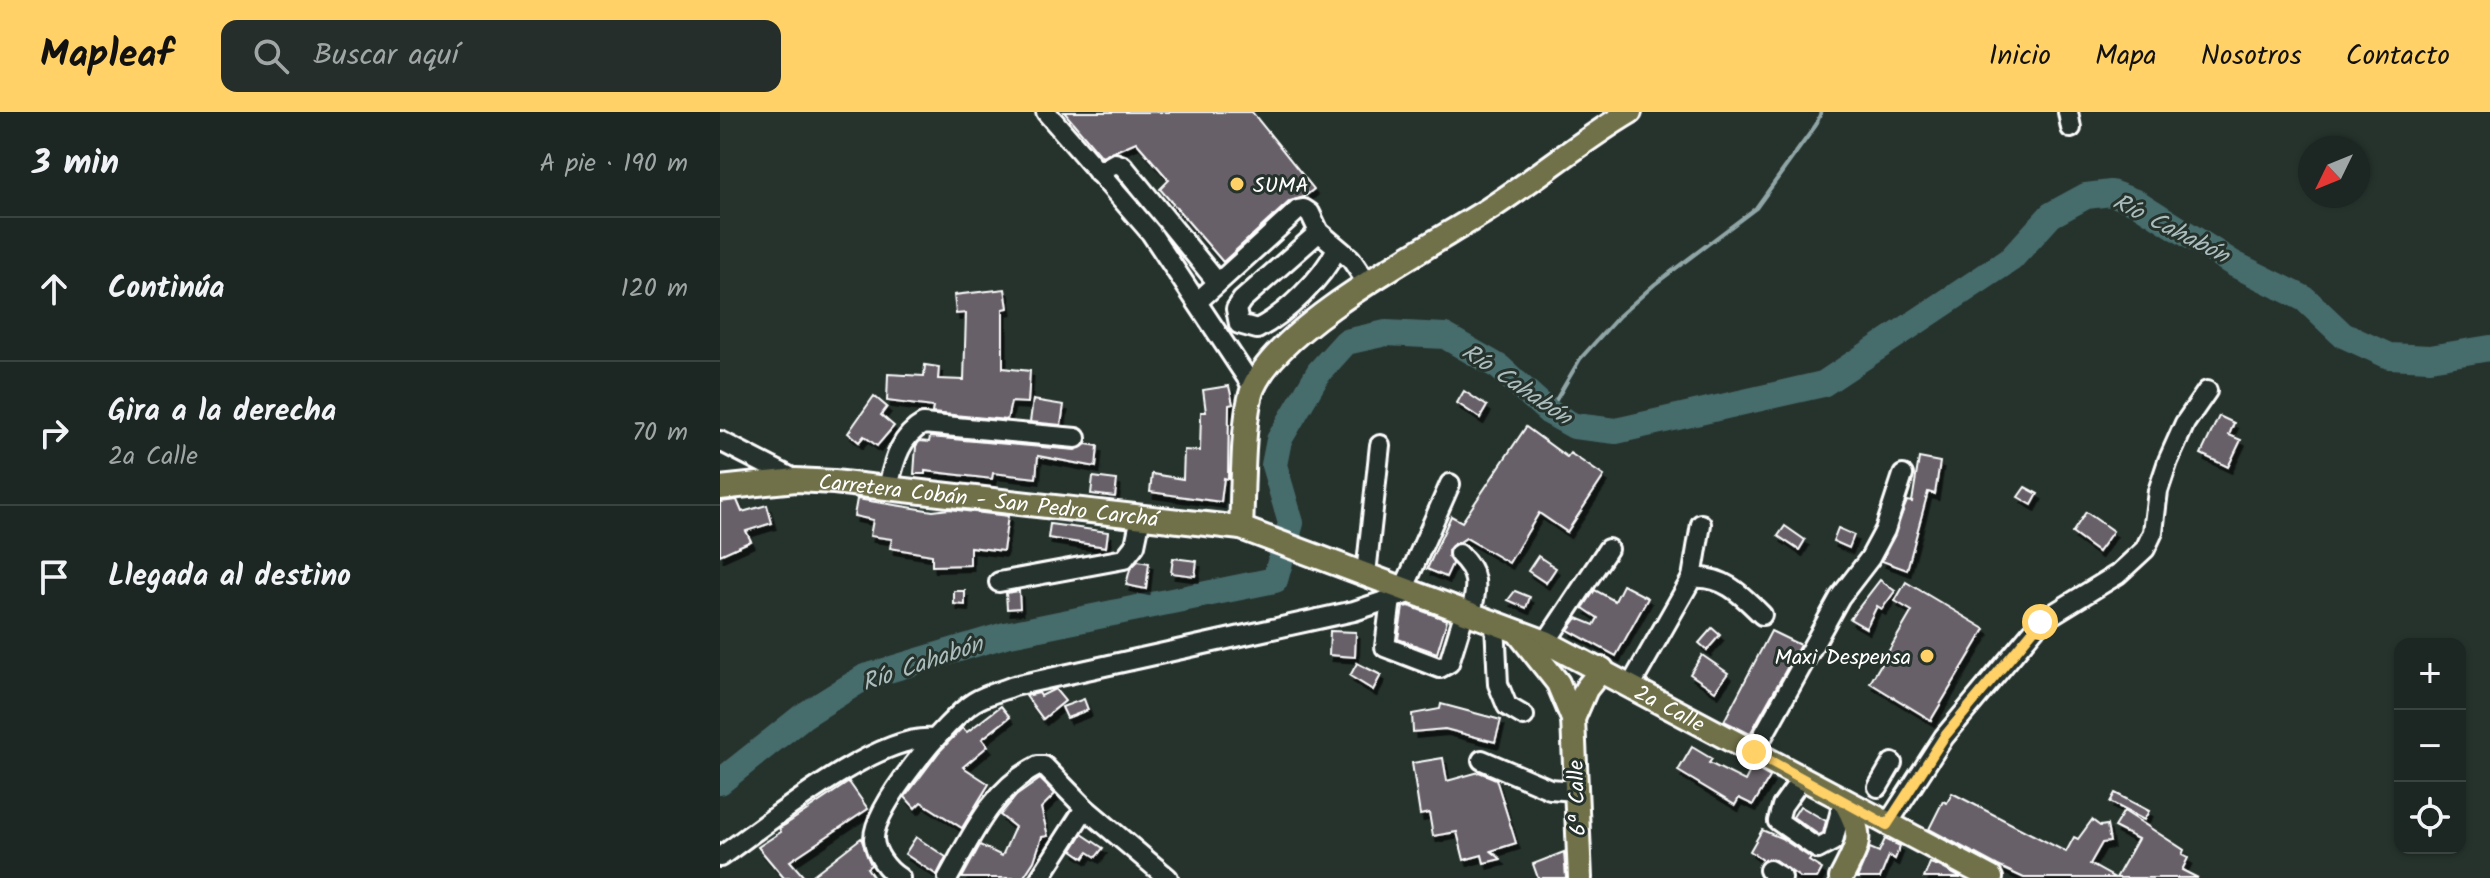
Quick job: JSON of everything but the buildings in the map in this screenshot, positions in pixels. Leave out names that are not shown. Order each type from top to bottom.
[{"type":"main road","points":[[1249,531],[1245,453],[1253,387],[1288,342],[1368,284],[1491,208],[1630,112]]},
{"type":"main road","name":"Carretera Cobán - San Pedro Carchá","points":[[720,488],[796,480],[888,487],[1249,531],[1366,574]]},
{"type":"main road","name":"2a Calle","points":[[1366,574],[1402,593],[1546,642],[1602,669],[1844,803],[1991,878]]},
{"type":"main road","name":"6ª Calle","points":[[1517,631],[1558,683],[1573,719],[1580,878]]},
{"type":"main road","name":"6ª Calle","points":[[1573,719],[1586,689],[1602,669]]},
{"type":"main road","points":[[1841,878],[1857,847],[1859,833],[1844,803]]},
{"type":"street","points":[[1046,112],[1151,233],[1253,387]]},
{"type":"street","points":[[1098,173],[1115,163],[1123,166],[1217,282]]},
{"type":"street","points":[[1197,302],[1298,210],[1310,213],[1319,232],[1336,250],[1351,259],[1368,284]]},
{"type":"street","points":[[1319,232],[1242,300],[1236,309],[1239,324],[1257,329],[1272,321],[1330,264],[1336,250]]},
{"type":"street","points":[[1887,825],[1944,737],[2040,622],[2064,604],[2118,574],[2145,549],[2153,532],[2158,491],[2168,461],[2185,423],[2207,391]]},
{"type":"street","points":[[888,487],[895,457],[906,438],[923,424],[1076,438]]},
{"type":"street","points":[[720,441],[796,480]]},
{"type":"street","points":[[1366,574],[1380,445]]},
{"type":"street","points":[[1754,752],[1840,597],[1870,558],[1885,530],[1903,475]]},
{"type":"street","points":[[1450,484],[1402,593],[1385,647],[1440,668],[1449,663],[1478,579],[1473,567],[1459,554]]},
{"type":"street","points":[[999,582],[1124,559],[1135,545],[1141,517]]},
{"type":"street","points":[[1631,685],[1692,578],[1701,524]]},
{"type":"street","points":[[1546,642],[1608,549]]},
{"type":"street","points":[[1692,578],[1709,576],[1733,587],[1762,615]]},
{"type":"street","points":[[900,878],[879,857],[874,839],[878,819],[933,739],[975,701],[1014,686],[1354,611],[1402,593]]},
{"type":"street","points":[[1495,623],[1498,684],[1507,706],[1524,716]]},
{"type":"street","points":[[720,857],[849,768],[907,740],[933,739]]},
{"type":"street","points":[[1482,760],[1503,766],[1550,789],[1575,791]]},
{"type":"street","points":[[1878,787],[1892,763]]},
{"type":"street","points":[[948,878],[987,807],[1038,766],[1044,766],[1085,808],[1168,878]]},
{"type":"street","points":[[1802,778],[1782,806],[1778,821],[1818,849],[1833,841],[1844,803]]},
{"type":"street","points":[[1040,878],[1085,808]]},
{"type":"waterway","points":[[1549,412],[1580,359],[1619,316],[1655,284],[1756,208],[1816,125],[1821,112]]},
{"type":"waterway","name":"Río Cahabón","points":[[720,782],[803,716],[865,677],[1005,635],[1275,580],[1291,523],[1274,465],[1279,440],[1319,372],[1346,342],[1386,333],[1445,336],[1499,367],[1549,412],[1574,426],[1616,431],[1823,384],[2011,259],[2051,215],[2086,196],[2111,193],[2138,203],[2234,264],[2305,299],[2343,335],[2389,356],[2430,358],[2490,348]]},
{"type":"place","name":"SUMA","points":[[1237,184]]},
{"type":"place","name":"Maxi Despensa","points":[[1927,656]]},
{"type":"route","points":[[1754,752],[1887,825],[1944,737],[2040,622]]}]
